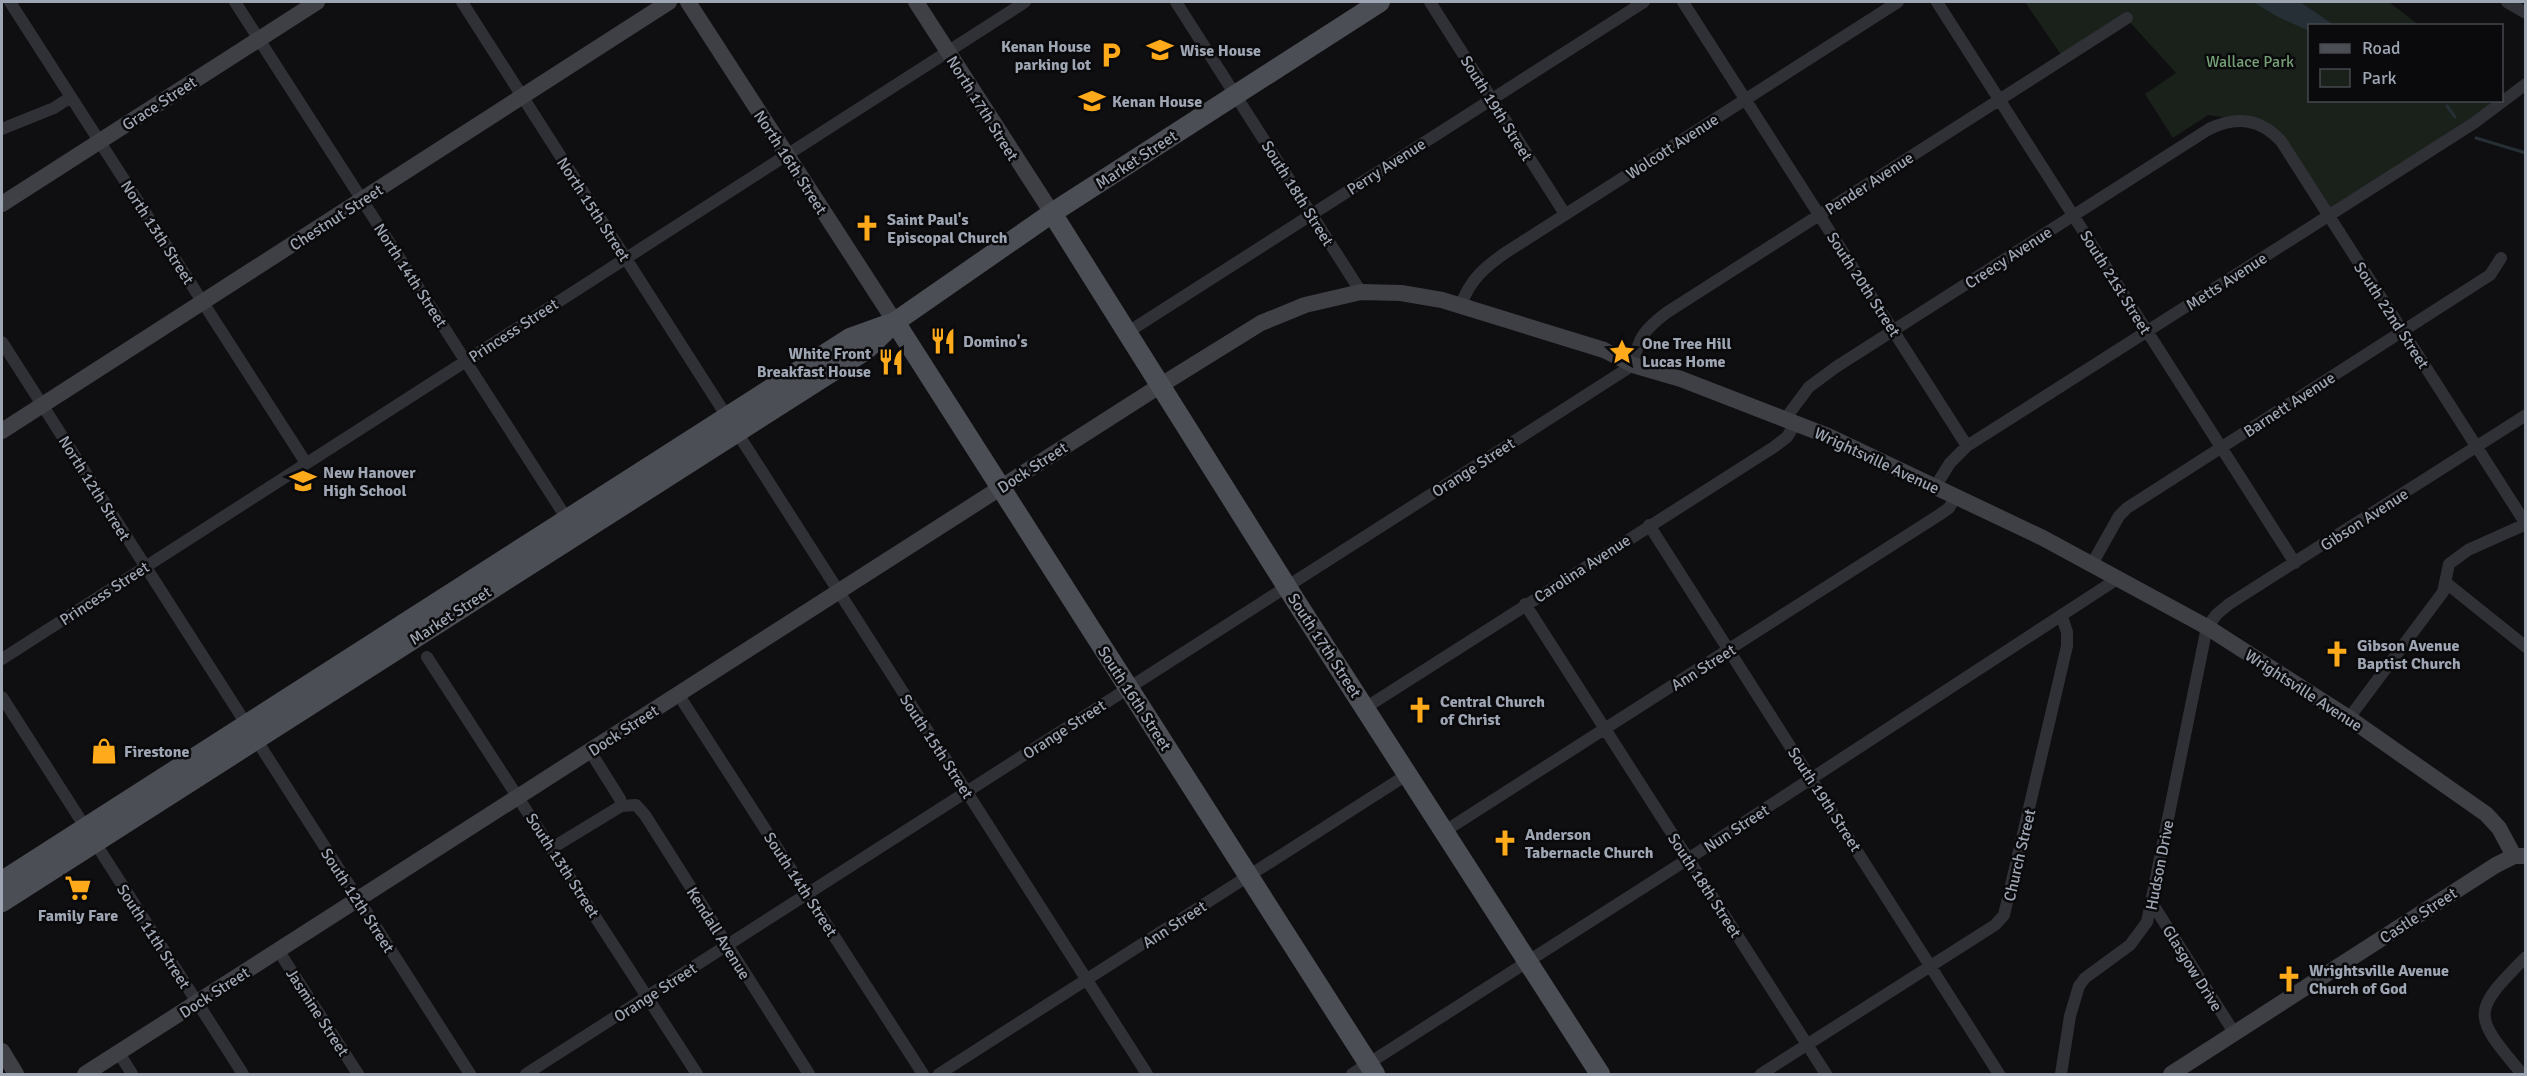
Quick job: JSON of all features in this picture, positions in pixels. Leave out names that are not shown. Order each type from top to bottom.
[{"type":"main road","name":"Market Street","points":[[2,902],[89,836],[732,424],[850,338],[895,322],[1053,213],[1380,2]]},
{"type":"main road","name":"South 17th Street","points":[[1053,213],[1287,587],[1600,1074]]},
{"type":"main road","name":"South 16th Street","points":[[895,322],[1372,1069]]},
{"type":"main road","name":"Market Street","points":[[251,732],[567,519],[732,424]]},
{"type":"main road","name":"Market Street","points":[[2,881],[89,836]]},
{"type":"street","name":"North 13th Street","points":[[10,2],[306,463]]},
{"type":"street","name":"North 14th Street","points":[[235,2],[567,519]]},
{"type":"street","name":"Grace Street","points":[[2,204],[317,2]]},
{"type":"street","name":"North 15th Street","points":[[462,2],[732,424]]},
{"type":"street","name":"Chestnut Street","points":[[2,431],[669,2]]},
{"type":"street","name":"North 16th Street","points":[[688,2],[895,322]]},
{"type":"street","name":"North 17th Street","points":[[916,2],[1053,213]]},
{"type":"street","name":"Princess Street","points":[[2,659],[1025,2]]},
{"type":"street","name":"South 18th Street","points":[[1176,2],[1360,292]]},
{"type":"street","name":"South 19th Street","points":[[1430,2],[1565,214]]},
{"type":"street","name":"Perry Avenue","points":[[1128,332],[1644,2]]},
{"type":"street","name":"South 20th Street","points":[[1683,2],[1967,446]]},
{"type":"street","name":"Wolcott Avenue","points":[[1461,304],[1468,287],[1486,267],[1565,214],[1899,2]]},
{"type":"street","name":"South 21st Street","points":[[1937,2],[2295,563]]},
{"type":"street","points":[[2507,2],[2526,13]]},
{"type":"street","name":"Pender Avenue","points":[[1633,365],[1637,343],[1651,325],[2127,18]]},
{"type":"street","name":"Metts Avenue","points":[[2503,101],[2526,84]]},
{"type":"street","points":[[2,129],[54,108],[71,97]]},
{"type":"street","name":"Metts Avenue","points":[[1935,487],[1950,463],[1967,446],[2474,123],[2502,102]]},
{"type":"street","name":"Creecy Avenue","points":[[1790,422],[1797,400],[1815,381],[2209,129],[2233,120],[2246,120]]},
{"type":"street","name":"South 22nd Street","points":[[2246,120],[2264,127],[2281,141],[2526,524]]},
{"type":"street","name":"Barnett Avenue","points":[[2092,564],[2123,511],[2490,275],[2502,258]]},
{"type":"street","name":"Wrightsville Avenue","points":[[1161,384],[1261,323],[1312,302],[1360,292],[1420,295],[1461,304],[1604,350],[1633,365],[1681,378],[1828,436],[1956,496],[2092,564],[2207,627],[2349,718],[2486,814],[2520,856]]},
{"type":"street","name":"North 12th Street","points":[[2,342],[251,732]]},
{"type":"street","name":"Orange Street","points":[[526,1074],[1633,365]]},
{"type":"street","name":"Dock Street","points":[[85,1074],[1161,384]]},
{"type":"street","name":"Gibson Avenue","points":[[2207,627],[2229,604],[2526,415]]},
{"type":"street","name":"Carolina Avenue","points":[[1365,708],[1774,447],[1787,437],[1790,422]]},
{"type":"street","name":"South 15th Street","points":[[732,424],[1147,1074]]},
{"type":"street","name":"Ann Street","points":[[1445,831],[1730,651],[1939,515],[1949,507],[1956,496]]},
{"type":"street","points":[[2349,718],[2443,592],[2446,569],[2456,557],[2526,524]]},
{"type":"street","name":"South 19th Street","points":[[1649,525],[1999,1074]]},
{"type":"street","name":"Nun Street","points":[[1352,1074],[1372,1069],[1527,961],[1812,779],[2117,579]]},
{"type":"street","points":[[2445,582],[2526,647]]},
{"type":"street","name":"South 18th Street","points":[[1525,604],[1826,1074]]},
{"type":"street","name":"Church Street","points":[[1761,1074],[1995,925],[2006,911],[2067,646],[2067,632],[2062,617]]},
{"type":"street","name":"Hudson Drive","points":[[2061,1074],[2070,1016],[2079,987],[2085,978],[2130,945],[2147,922],[2207,627]]},
{"type":"street","name":"South 13th Street","points":[[427,657],[697,1074]]},
{"type":"street","name":"South 14th Street","points":[[678,694],[923,1074]]},
{"type":"street","name":"South 11th Street","points":[[2,697],[243,1074]]},
{"type":"street","name":"South 12th Street","points":[[251,732],[470,1074]]},
{"type":"street","points":[[552,848],[621,806],[620,800],[590,751]]},
{"type":"street","name":"Ann Street","points":[[939,1074],[1408,774]]},
{"type":"street","name":"Kendall Avenue","points":[[621,806],[636,806],[645,814],[809,1074]]},
{"type":"street","name":"Castle Street","points":[[2172,1074],[2496,865],[2520,856]]},
{"type":"street","name":"Glasgow Drive","points":[[2151,903],[2235,1034]]},
{"type":"street","name":"Jasmine Street","points":[[278,950],[358,1074]]},
{"type":"street","points":[[2522,1074],[2493,1039],[2487,1027],[2484,1011],[2491,993],[2526,957]]},
{"type":"street","points":[[2,1051],[16,1074]]},
{"type":"street","points":[[118,1053],[132,1074]]},
{"type":"green space","name":"Wallace Park","points":[[2025,2],[2389,2],[2418,24],[2308,24],[2308,102],[2500,102],[2329,216],[2281,141],[2253,122],[2208,115],[2173,138],[2145,94],[2176,73],[2127,19],[2064,59]]},
{"type":"green space","name":"Wallace Park","points":[[2503,91],[2509,96],[2503,100]]},
{"type":"shaded area","points":[[2253,2],[2300,2],[2333,24],[2308,24],[2308,31]]},
{"type":"waterway","points":[[2447,106],[2455,117]]},
{"type":"waterway","points":[[2476,138],[2526,153]]},
{"type":"place","name":"Wise House","points":[[1160,50]]},
{"type":"place","name":"Kenan House parking lot","points":[[1111,55]]},
{"type":"place","name":"Kenan House","points":[[1092,101]]},
{"type":"place","name":"Saint Paul's Episcopal Church","points":[[867,228]]},
{"type":"place","name":"Domino's","points":[[943,341]]},
{"type":"place","name":"One Tree Hill Lucas Home","points":[[1622,352]]},
{"type":"place","name":"White Front Breakfast House","points":[[891,362]]},
{"type":"place","name":"New Hanover High School","points":[[303,481]]},
{"type":"place","name":"Gibson Avenue Baptist Church","points":[[2337,654]]},
{"type":"place","name":"Central Church of Christ","points":[[1420,710]]},
{"type":"place","name":"Firestone","points":[[104,751]]},
{"type":"place","name":"Anderson Tabernacle Church","points":[[1505,843]]},
{"type":"place","name":"Family Fare","points":[[78,888]]},
{"type":"place","name":"Wrightsville Avenue Church of God","points":[[2289,979]]}]
